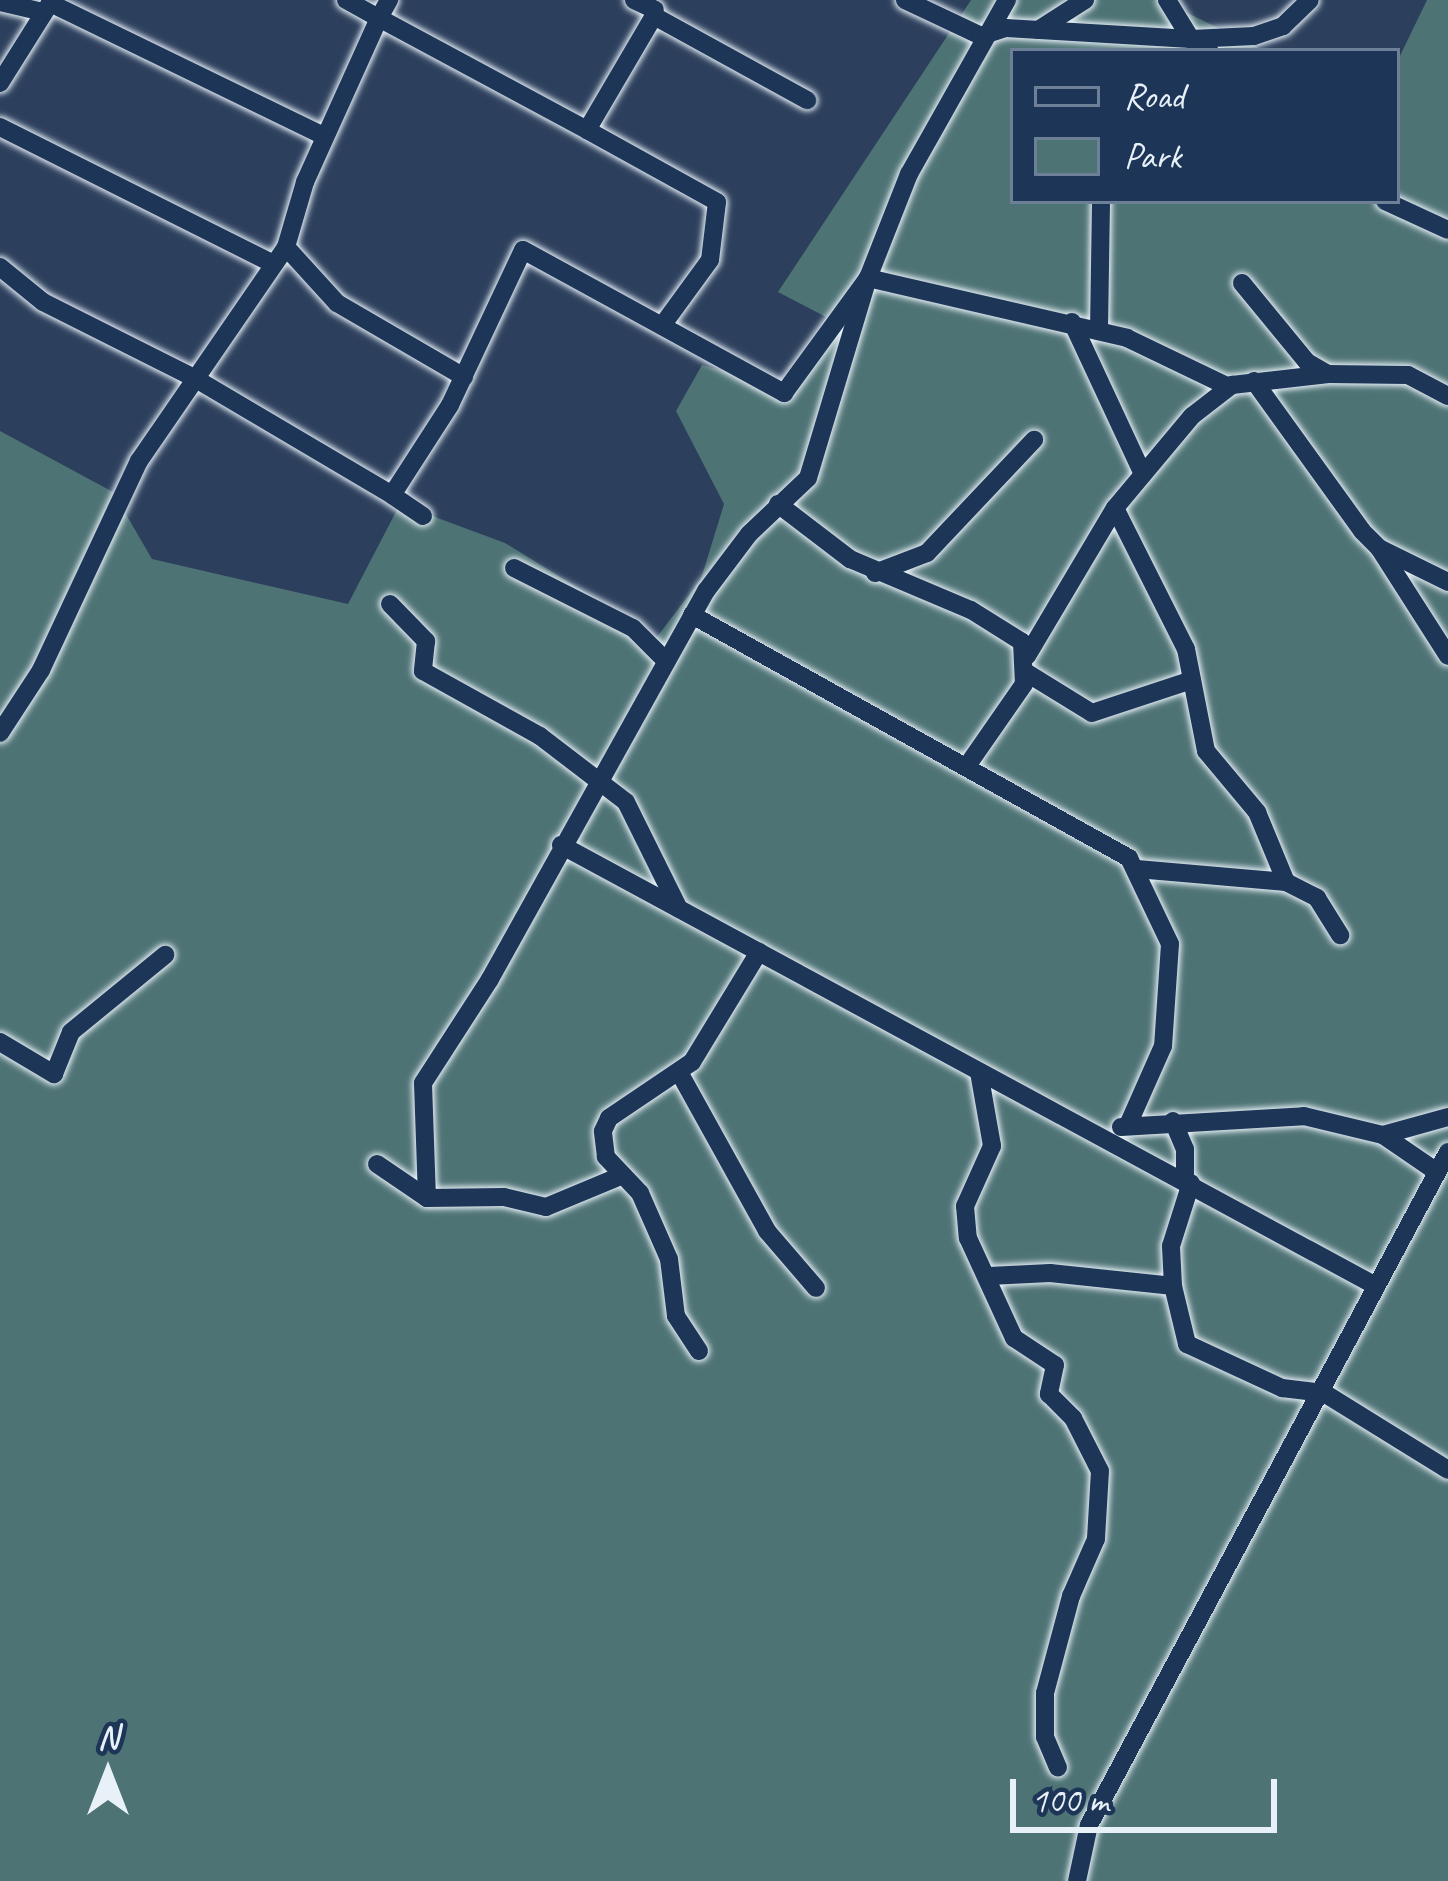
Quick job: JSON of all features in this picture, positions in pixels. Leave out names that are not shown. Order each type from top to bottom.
[{"type":"street","points":[[346,0],[384,9],[717,202],[710,260],[664,323]]},
{"type":"street","points":[[634,0],[657,7],[806,100]]},
{"type":"street","points":[[905,0],[981,36],[1038,30],[1191,39],[1254,36],[1282,26],[1310,0]]},
{"type":"street","points":[[427,1198],[423,1083],[692,615],[778,504],[808,478],[868,278],[909,174],[981,36],[1007,0]]},
{"type":"street","points":[[1038,30],[1085,0]]},
{"type":"street","points":[[1167,0],[1191,39],[1205,48]]},
{"type":"street","points":[[0,2],[48,5],[324,136]]},
{"type":"street","points":[[0,83],[48,5]]},
{"type":"street","points":[[587,130],[657,7]]},
{"type":"street","points":[[0,733],[41,670],[139,461],[286,247],[324,136],[384,9]]},
{"type":"street","points":[[1174,48],[1191,39]]},
{"type":"street","points":[[0,127],[272,263]]},
{"type":"street","points":[[1099,330],[1101,204]]},
{"type":"street","points":[[1392,204],[1448,230]]},
{"type":"street","points":[[286,247],[337,303],[464,377]]},
{"type":"street","points":[[392,495],[464,377],[523,250],[664,323],[784,393],[868,278]]},
{"type":"street","points":[[0,268],[43,302],[196,379],[423,516]]},
{"type":"street","points":[[868,278],[1099,330],[1174,355],[1228,387]]},
{"type":"street","points":[[1242,283],[1283,340],[1328,374]]},
{"type":"street","points":[[1072,322],[1141,470]]},
{"type":"street","points":[[967,766],[1141,470],[1228,387],[1328,374],[1408,375],[1448,396]]},
{"type":"street","points":[[1254,381],[1379,548],[1448,656]]},
{"type":"street","points":[[875,573],[928,553],[1034,440]]},
{"type":"street","points":[[778,504],[875,573],[1004,627],[1027,665],[1092,713],[1192,680]]},
{"type":"street","points":[[1115,508],[1186,649],[1206,751],[1257,812],[1286,882]]},
{"type":"street","points":[[1379,548],[1448,582]]},
{"type":"street","points":[[514,568],[633,628],[664,659]]},
{"type":"street","points":[[389,604],[426,641],[423,671],[540,736],[626,802],[679,909]]},
{"type":"street","points":[[692,615],[1121,850],[1137,869],[1170,944],[1163,1046],[1128,1125]]},
{"type":"street","points":[[561,844],[1376,1286]]},
{"type":"street","points":[[1137,869],[1286,882],[1317,898],[1340,935]]},
{"type":"street","points":[[699,1351],[676,1316],[669,1259],[640,1193],[601,1146],[609,1118],[679,1072],[759,952]]},
{"type":"street","points":[[0,1042],[54,1074],[71,1032],[165,955]]},
{"type":"street","points":[[679,1072],[767,1232],[816,1288]]},
{"type":"street","points":[[979,1072],[991,1162],[964,1220],[1014,1338],[1055,1366],[1049,1394],[1073,1418],[1100,1471],[1096,1539],[1071,1596],[1045,1693],[1045,1737],[1058,1767]]},
{"type":"street","points":[[1100,1138],[1128,1125],[1304,1116],[1383,1135],[1437,1172]]},
{"type":"street","points":[[1383,1135],[1448,1117]]},
{"type":"street","points":[[1173,1121],[1185,1149],[1188,1181],[1172,1246],[1172,1286],[1187,1344],[1282,1388],[1324,1393],[1448,1470]]},
{"type":"street","points":[[1077,1881],[1089,1825],[1168,1688],[1237,1540],[1324,1393],[1448,1152]]},
{"type":"street","points":[[377,1164],[427,1198],[504,1197],[546,1207],[622,1175]]},
{"type":"street","points":[[989,1276],[1050,1273],[1172,1286]]},
{"type":"green space","points":[[971,0],[1161,0],[1259,48],[1010,48],[1010,204],[1400,204],[1400,56],[1427,0],[1448,0],[1448,1881],[0,1881],[0,431],[113,492],[152,559],[348,604],[400,504],[505,543],[657,637],[701,579],[724,504],[676,411],[702,365],[787,389],[826,317],[778,292]]}]
